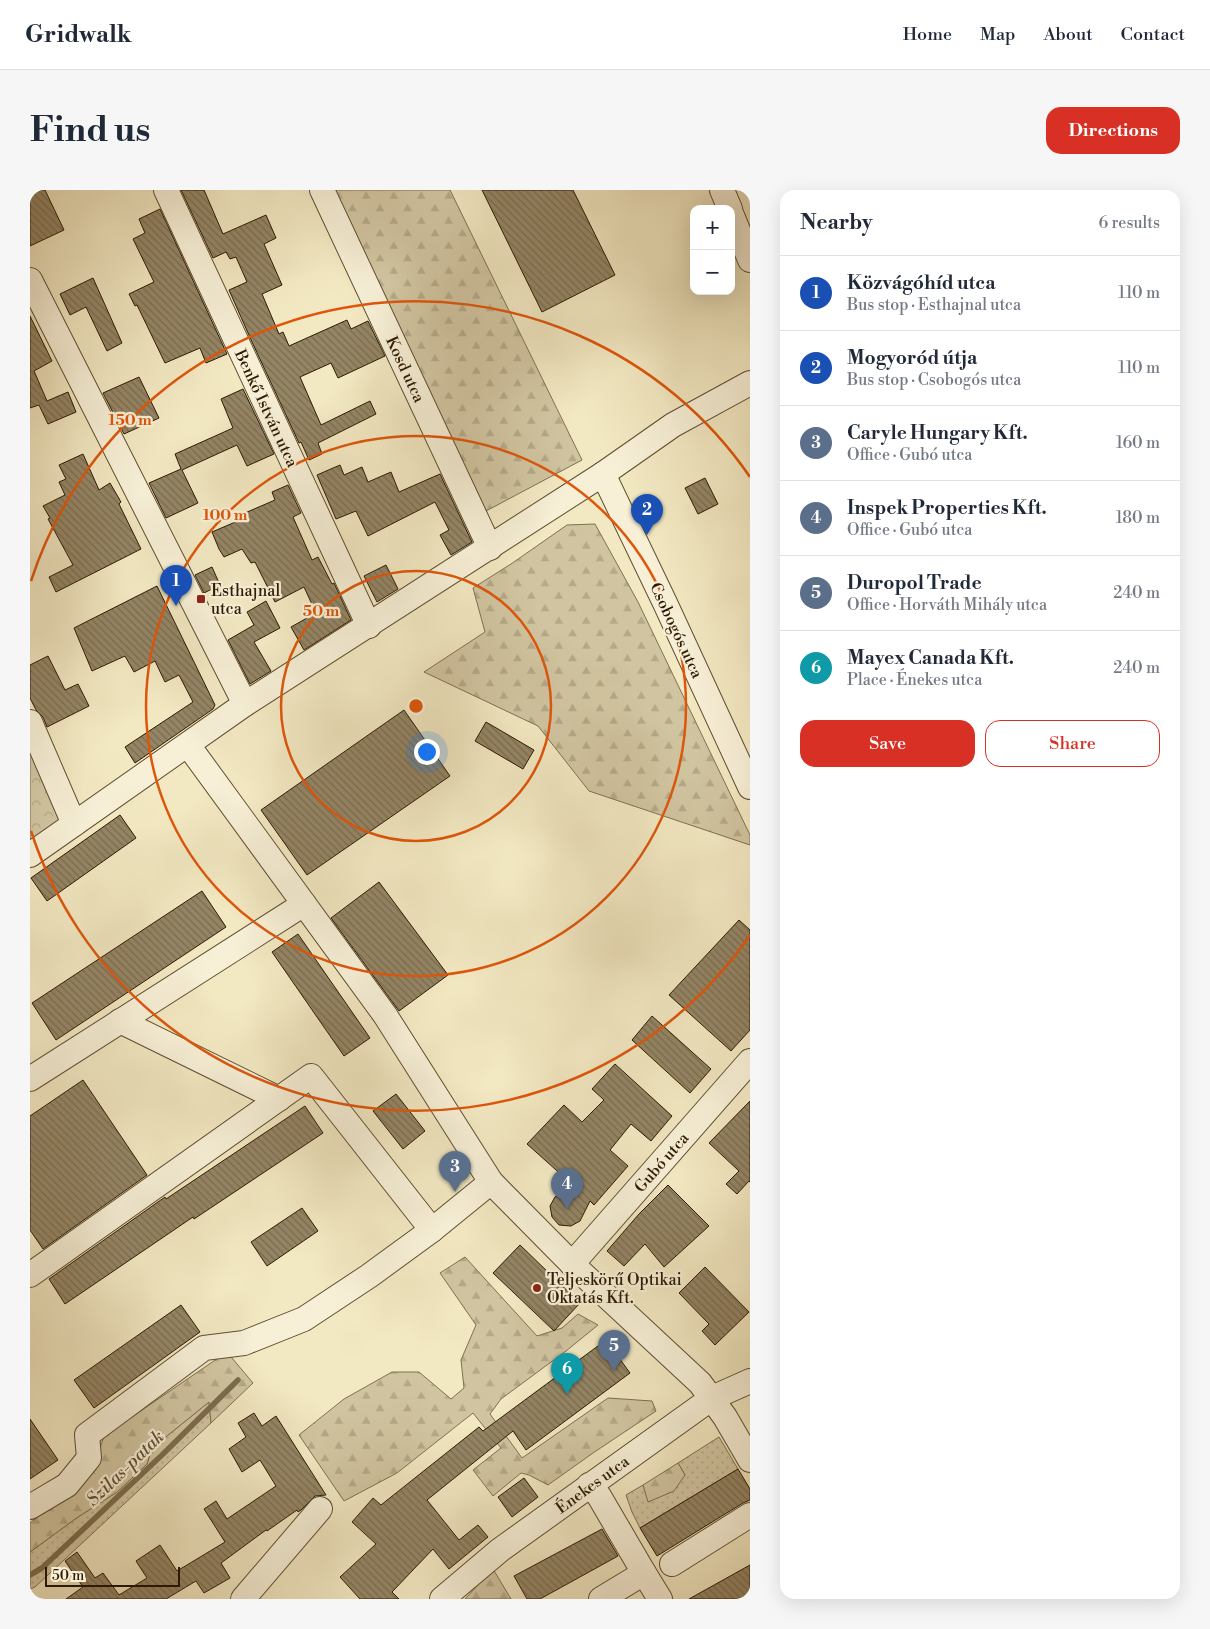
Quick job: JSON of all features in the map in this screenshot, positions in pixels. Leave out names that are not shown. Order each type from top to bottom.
[{"type":"street","name":"Benkő István utca","points":[[166,190],[369,626]]},
{"type":"street","name":"Kosd utca","points":[[322,190],[490,548]]},
{"type":"street","points":[[722,190],[728,205]]},
{"type":"street","points":[[735,223],[750,260]]},
{"type":"street","points":[[30,280],[246,704]]},
{"type":"street","points":[[30,855],[246,704],[490,548],[603,474],[673,425],[750,383]]},
{"type":"street","name":"Csobogós utca","points":[[603,474],[750,787]]},
{"type":"street","points":[[30,722],[74,824]]},
{"type":"street","points":[[188,745],[384,1015],[491,1182],[572,1264],[700,1383],[725,1416],[750,1460]]},
{"type":"street","points":[[30,1079],[304,904]]},
{"type":"street","points":[[120,1021],[279,1099]]},
{"type":"street","name":"Gubó utca","points":[[572,1264],[750,1061]]},
{"type":"street","points":[[30,1275],[311,1076],[432,1230]]},
{"type":"street","points":[[30,1507],[67,1485],[89,1458],[87,1435],[204,1348],[244,1343],[304,1319],[369,1276],[432,1230],[491,1182]]},
{"type":"street","name":"Énekes utca","points":[[442,1599],[500,1550],[712,1398],[750,1381]]},
{"type":"street","points":[[589,1486],[598,1496],[660,1599]]},
{"type":"street","points":[[243,1599],[320,1509]]},
{"type":"street","points":[[672,1564],[750,1515]]},
{"type":"street","points":[[601,1599],[644,1573]]},
{"type":"green space","points":[[334,190],[450,190],[582,460],[486,511]]},
{"type":"green space","points":[[595,524],[638,602],[750,835],[750,845],[589,791],[538,726],[424,672],[485,632],[473,588],[567,525]]},
{"type":"green space","points":[[30,722],[74,824],[30,855]]},
{"type":"green space","points":[[465,1257],[537,1336],[562,1328],[578,1314],[598,1325],[501,1399],[490,1414],[522,1458],[608,1398],[652,1401],[656,1411],[548,1485],[521,1473],[493,1496],[473,1470],[501,1448],[473,1413],[397,1473],[344,1501],[299,1435],[344,1399],[392,1372],[419,1372],[451,1399],[464,1388],[461,1360],[476,1325],[440,1273]]},
{"type":"green space","points":[[227,1352],[253,1383],[211,1423],[209,1402],[152,1448],[147,1464],[117,1492],[78,1517],[30,1552],[30,1523],[92,1473],[104,1436]]},
{"type":"green space","points":[[209,1402],[211,1423],[35,1587],[30,1589],[30,1552],[78,1517],[117,1492],[147,1464],[152,1448]]},
{"type":"green space","points":[[719,1437],[738,1469],[640,1528],[626,1495],[643,1485],[649,1502],[685,1475],[678,1463]]},
{"type":"green space","points":[[678,1463],[685,1475],[674,1491],[648,1502],[643,1485]]},
{"type":"green space","points":[[493,1569],[511,1599],[465,1599]]},
{"type":"building","points":[[38,190],[45,190],[64,230],[30,246],[30,194]]},
{"type":"building","points":[[181,190],[204,190],[223,234],[266,215],[276,238],[264,244],[282,285],[262,294],[279,334],[283,332],[289,346],[347,320],[351,329],[368,321],[385,356],[338,378],[331,363],[300,377],[321,425],[370,401],[376,414],[318,443],[322,454],[309,460],[301,442],[299,443],[229,290],[247,282],[236,257],[230,259],[226,252],[213,258]]},
{"type":"building","points":[[482,190],[573,190],[615,275],[542,312]]},
{"type":"building","points":[[160,209],[227,354],[206,363],[200,348],[165,363],[137,305],[135,306],[129,294],[154,282],[133,239],[145,233],[139,219]]},
{"type":"building","points":[[93,278],[122,343],[107,351],[86,307],[70,315],[60,294]]},
{"type":"building","points":[[30,316],[52,361],[34,371],[47,401],[68,392],[76,412],[48,424],[39,405],[30,408]]},
{"type":"building","points":[[139,377],[159,418],[124,434],[103,393]]},
{"type":"building","points":[[243,389],[274,454],[247,466],[237,445],[182,470],[198,503],[166,518],[149,483],[181,469],[175,454],[233,428],[221,399]]},
{"type":"building","points":[[83,454],[99,490],[110,483],[121,502],[119,504],[141,549],[56,592],[49,577],[73,565],[43,506],[65,495],[59,482],[66,479],[59,465]]},
{"type":"building","points":[[340,465],[344,475],[362,467],[368,482],[391,472],[399,492],[440,474],[472,542],[451,555],[440,535],[449,530],[435,502],[368,536],[356,511],[336,519],[317,475]]},
{"type":"building","points":[[705,478],[718,504],[698,514],[685,488]]},
{"type":"building","points":[[288,485],[301,513],[293,517],[312,560],[318,557],[332,584],[334,583],[351,620],[304,650],[291,627],[316,613],[304,587],[275,602],[255,562],[251,563],[242,549],[224,557],[212,532],[240,520],[238,516],[275,500],[272,492]]},
{"type":"building","points":[[386,565],[398,589],[377,602],[364,576]]},
{"type":"building","points":[[212,567],[220,585],[204,593],[195,575]]},
{"type":"building","points":[[157,586],[215,705],[213,709],[135,763],[125,747],[193,702],[179,675],[165,682],[155,661],[134,672],[125,656],[92,671],[74,628]]},
{"type":"building","points":[[266,601],[280,628],[254,642],[271,671],[250,684],[228,640],[254,625],[247,612]]},
{"type":"building","points":[[48,656],[65,690],[78,684],[89,706],[47,727],[43,717],[36,710],[30,698],[30,665]]},
{"type":"building","points":[[404,710],[450,776],[307,875],[261,810]]},
{"type":"building","points":[[486,722],[534,750],[523,769],[475,741]]},
{"type":"building","points":[[120,815],[136,838],[47,901],[31,878]]},
{"type":"building","points":[[379,882],[448,975],[399,1011],[331,918]]},
{"type":"building","points":[[202,891],[226,927],[56,1040],[32,1003]]},
{"type":"building","points":[[739,920],[750,930],[750,1030],[731,1051],[669,995]]},
{"type":"building","points":[[298,934],[370,1038],[344,1056],[272,952]]},
{"type":"building","points":[[652,1016],[711,1069],[690,1093],[632,1040]]},
{"type":"building","points":[[615,1064],[672,1116],[651,1141],[631,1124],[610,1150],[628,1166],[594,1205],[590,1201],[580,1221],[571,1226],[559,1225],[552,1217],[550,1206],[555,1197],[574,1186],[527,1144],[564,1105],[582,1122],[604,1100],[592,1089]]},
{"type":"building","points":[[83,1080],[147,1175],[43,1249],[30,1230],[30,1116]]},
{"type":"building","points":[[396,1094],[425,1131],[403,1149],[373,1111]]},
{"type":"building","points":[[750,1101],[750,1182],[737,1194],[726,1184],[739,1171],[709,1143]]},
{"type":"building","points":[[305,1106],[323,1133],[194,1219],[193,1217],[65,1304],[49,1279],[165,1197],[166,1199]]},
{"type":"building","points":[[668,1185],[709,1226],[664,1267],[645,1244],[624,1266],[607,1251],[639,1214]]},
{"type":"building","points":[[302,1208],[318,1231],[267,1266],[251,1242]]},
{"type":"building","name":"Teljeskörű Optikai Oktatás Kft.","points":[[520,1245],[580,1303],[554,1331],[493,1273]]},
{"type":"building","points":[[705,1267],[749,1312],[715,1345],[702,1331],[709,1324],[679,1293]]},
{"type":"building","points":[[181,1305],[200,1332],[94,1408],[74,1380]]},
{"type":"building","points":[[606,1340],[630,1373],[526,1450],[513,1431],[427,1500],[459,1540],[478,1525],[488,1537],[449,1569],[433,1549],[392,1592],[399,1599],[360,1599],[340,1577],[376,1544],[352,1522],[373,1498],[381,1505],[479,1427],[483,1431]]},
{"type":"building","points":[[254,1413],[262,1426],[276,1416],[326,1495],[315,1496],[301,1510],[298,1512],[297,1510],[266,1530],[221,1563],[230,1578],[204,1593],[196,1581],[166,1599],[66,1599],[83,1587],[65,1561],[77,1552],[95,1578],[103,1573],[119,1595],[147,1578],[136,1561],[160,1545],[177,1571],[225,1542],[204,1509],[216,1501],[227,1519],[276,1486],[260,1460],[242,1472],[229,1449],[246,1437],[238,1423]]},
{"type":"building","points":[[30,1419],[58,1460],[30,1479]]},
{"type":"building","points":[[738,1469],[750,1489],[750,1500],[657,1556],[640,1528]]},
{"type":"building","points":[[524,1478],[538,1497],[512,1517],[498,1497]]},
{"type":"building","points":[[602,1529],[618,1556],[540,1599],[527,1599],[514,1576]]},
{"type":"building","points":[[750,1565],[750,1599],[689,1599]]},
{"type":"waterway","name":"Szilas-patak","points":[[30,1575],[42,1568],[162,1455],[238,1380]]},
{"type":"place","name":"Mogyoród útja","points":[[647,535]]},
{"type":"place","name":"Esthajnal utca","points":[[201,599]]},
{"type":"place","name":"Közvágóhíd utca","points":[[176,606]]},
{"type":"place","name":"Caryle Hungary Kft.","points":[[455,1192]]},
{"type":"place","name":"Inspek Properties Kft.","points":[[567,1209]]},
{"type":"place","name":"Teljeskörű Optikai Oktatás Kft.","points":[[537,1288]]},
{"type":"place","name":"Duropol Trade","points":[[614,1371]]},
{"type":"place","name":"Mayex Canada Kft.","points":[[567,1394]]}]
